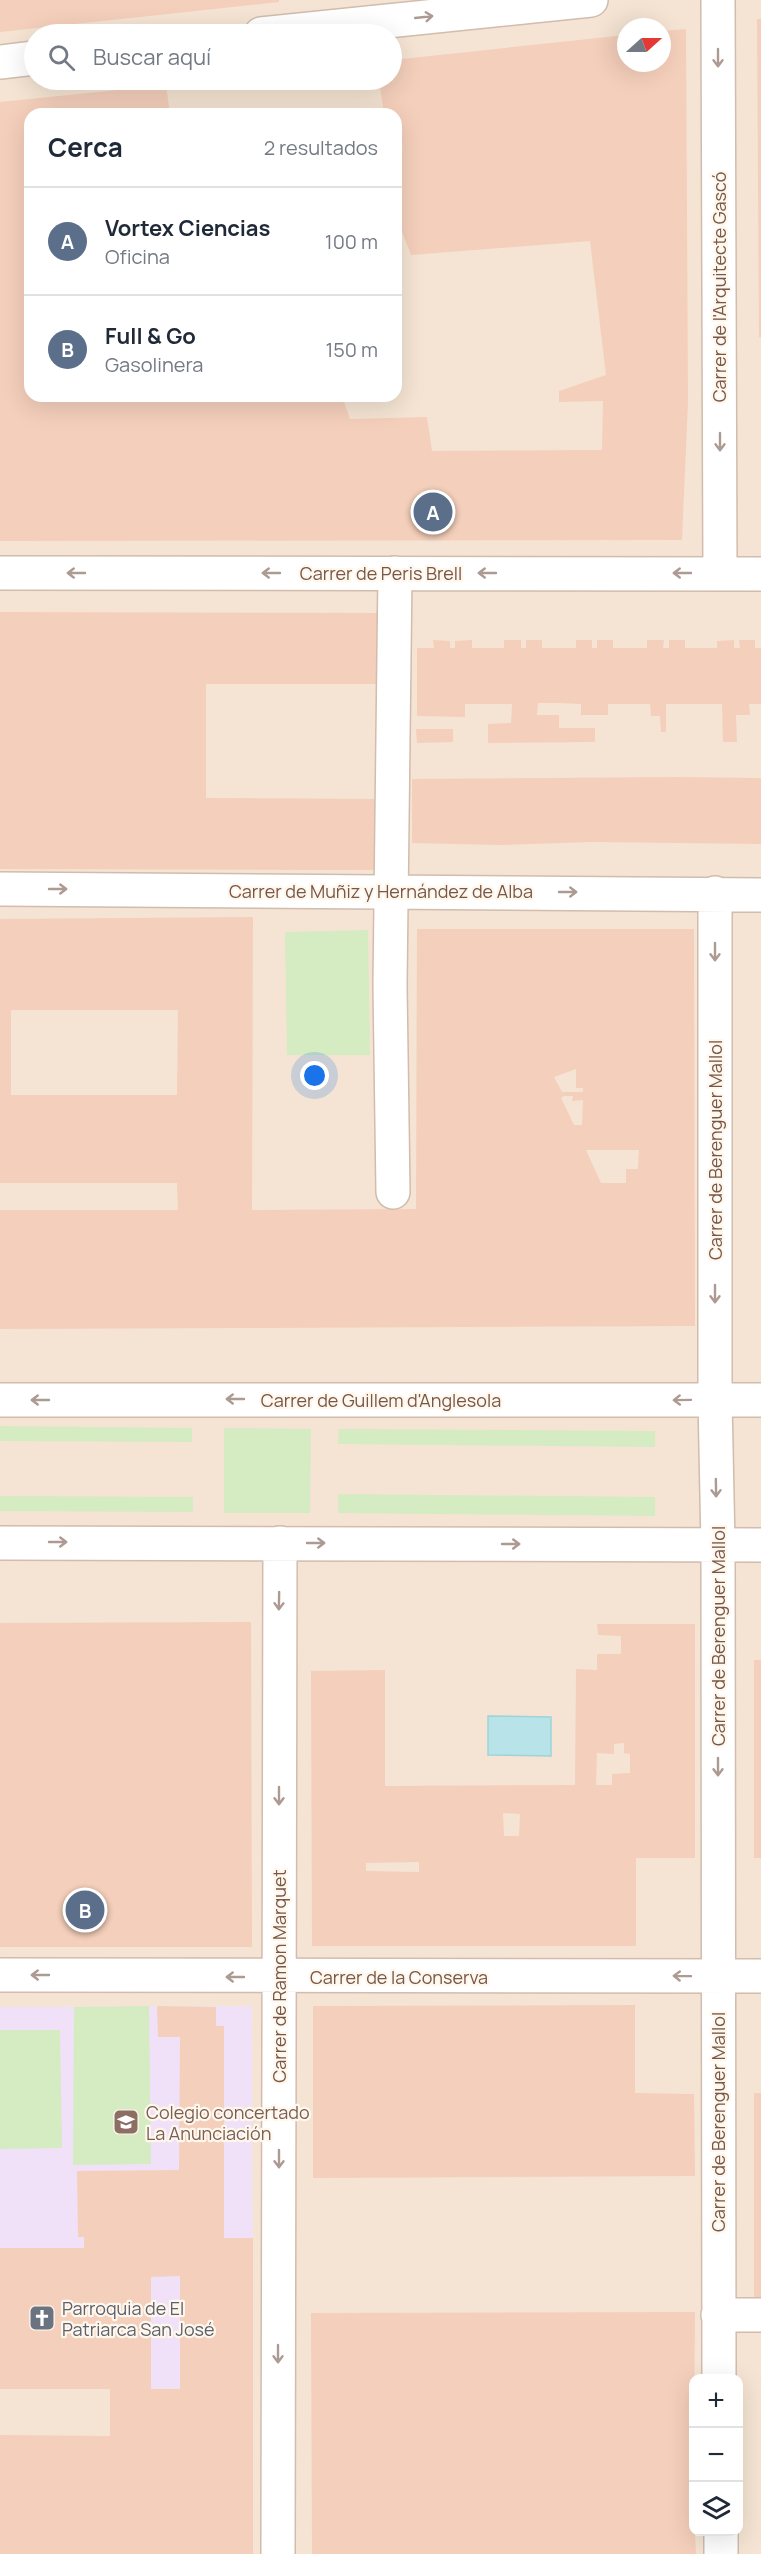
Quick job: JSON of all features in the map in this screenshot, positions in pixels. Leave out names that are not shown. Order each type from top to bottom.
[{"type":"street","points":[[358,24],[591,0]]},
{"type":"street","name":"Carrer de l'Arquitecte Gascó","points":[[718,0],[720,574]]},
{"type":"street","points":[[0,62],[24,59]]},
{"type":"street","name":"Carrer de Peris Brell","points":[[0,573],[761,574]]},
{"type":"street","points":[[393,1192],[390,985],[393,891],[395,573]]},
{"type":"street","name":"Carrer de Muñiz y Hernández de Alba","points":[[0,889],[761,895]]},
{"type":"street","name":"Carrer de Berenguer Mallol","points":[[715,893],[714,1400],[718,1545],[719,2374]]},
{"type":"street","name":"Carrer de Guillem d'Anglesola","points":[[0,1400],[761,1400]]},
{"type":"street","points":[[0,1542],[761,1545]]},
{"type":"street","name":"Carrer de Ramon Marquet","points":[[278,2554],[280,1543]]},
{"type":"street","name":"Carrer de la Conserva","points":[[0,1975],[761,1976]]},
{"type":"street","points":[[718,2315],[761,2315]]},
{"type":"street","points":[[721,2536],[722,2554]]},
{"type":"shaded area","points":[[0,0],[761,0],[761,2554],[0,2554]]},
{"type":"shaded area","name":"Colegio concertado La Anunciación","points":[[252,2006],[253,2388],[83,2389],[0,2248],[0,2007]]},
{"type":"green space","points":[[368,930],[370,1055],[287,1055],[285,932]]},
{"type":"green space","points":[[0,1426],[192,1428],[192,1442],[0,1441]]},
{"type":"green space","points":[[224,1428],[311,1429],[310,1513],[224,1513]]},
{"type":"green space","points":[[339,1429],[655,1431],[655,1447],[338,1444]]},
{"type":"green space","points":[[338,1494],[655,1497],[655,1516],[338,1513]]},
{"type":"green space","points":[[0,1496],[193,1497],[193,1512],[0,1511]]},
{"type":"green space","points":[[149,2006],[151,2164],[73,2165],[74,2007]]},
{"type":"green space","points":[[0,2030],[60,2030],[62,2148],[0,2149]]},
{"type":"water","points":[[488,1716],[551,1717],[551,1756],[488,1755]]},
{"type":"building","points":[[0,0],[279,0],[279,2],[74,24],[24,24],[24,29],[0,32]]},
{"type":"building","points":[[757,19],[761,19],[761,337],[759,337]]},
{"type":"building","points":[[686,29],[688,401],[682,540],[0,541],[0,102],[117,90],[167,90],[169,108],[24,108],[24,402],[344,402],[350,419],[427,417],[432,451],[602,450],[603,401],[559,402],[559,391],[606,375],[590,241],[411,255],[402,232],[402,108],[383,108],[380,90],[402,90],[402,59],[617,36],[617,72],[671,72],[671,30]]},
{"type":"building","points":[[0,612],[382,613],[382,684],[206,684],[206,798],[382,799],[381,870],[0,869]]},
{"type":"building","points":[[433,640],[450,641],[450,648],[455,648],[455,641],[472,640],[472,648],[504,648],[504,640],[521,640],[521,648],[526,648],[526,640],[542,640],[542,648],[576,648],[576,640],[592,640],[592,648],[597,648],[597,640],[613,640],[613,648],[647,648],[647,640],[664,640],[663,648],[669,648],[669,640],[685,640],[685,648],[717,648],[717,641],[734,640],[734,648],[740,648],[739,640],[755,640],[755,648],[761,648],[761,704],[749,704],[750,715],[736,715],[737,742],[723,742],[722,704],[666,704],[666,732],[661,732],[660,716],[651,716],[650,704],[608,704],[608,715],[581,715],[581,704],[538,703],[537,715],[559,715],[559,728],[595,728],[595,742],[488,743],[488,724],[511,723],[512,704],[465,704],[465,717],[417,716],[417,648],[434,648]]},
{"type":"building","points":[[416,729],[453,729],[453,742],[417,743]]},
{"type":"building","points":[[761,778],[761,844],[412,843],[412,779]]},
{"type":"building","points":[[253,917],[252,1210],[416,1209],[417,929],[694,929],[695,1326],[0,1329],[0,1210],[178,1210],[177,1183],[0,1183],[0,919]],"holes":[[[11,1010],[178,1010],[177,1095],[11,1095]],[[576,1069],[576,1088],[583,1088],[583,1092],[562,1092],[554,1077]],[[573,1096],[572,1101],[583,1100],[582,1125],[574,1125],[561,1098]],[[586,1150],[639,1150],[638,1169],[626,1169],[626,1183],[601,1183]]]},
{"type":"building","points":[[251,1622],[252,1947],[0,1947],[0,1623]]},
{"type":"building","points":[[597,1624],[695,1624],[695,1858],[636,1858],[636,1946],[312,1946],[311,1671],[385,1670],[385,1786],[575,1785],[576,1669],[597,1670],[597,1654],[621,1654],[621,1636],[598,1635]],"holes":[[[624,1743],[624,1753],[630,1754],[630,1773],[612,1774],[612,1785],[596,1785],[597,1753],[614,1754],[614,1744]],[[503,1813],[520,1814],[519,1836],[504,1836]],[[419,1862],[419,1872],[366,1871],[366,1863]]]},
{"type":"building","points":[[754,1660],[761,1660],[761,1858],[754,1858]]},
{"type":"building","points":[[635,2005],[635,2093],[694,2094],[695,2176],[313,2178],[313,2006]]},
{"type":"building","points":[[157,2006],[216,2007],[216,2026],[224,2026],[224,2238],[253,2238],[253,2554],[0,2554],[0,2435],[110,2436],[110,2389],[0,2389],[0,2248],[84,2248],[84,2237],[78,2237],[77,2171],[179,2170],[180,2037],[158,2037]],"holes":[[[180,2276],[180,2389],[151,2389],[151,2277]]]},
{"type":"building","points":[[754,2093],[761,2093],[761,2301],[754,2301]]},
{"type":"building","points":[[695,2312],[694,2374],[689,2374],[689,2536],[695,2536],[696,2554],[312,2554],[311,2313]]},
{"type":"place","name":"Vortex Ciencias","points":[[433,512]]},
{"type":"place","name":"Full & Go","points":[[85,1910]]},
{"type":"place","name":"Colegio concertado La Anunciación","points":[[126,2122]]},
{"type":"place","name":"Parroquia de El Patriarca San José","points":[[42,2318]]}]
